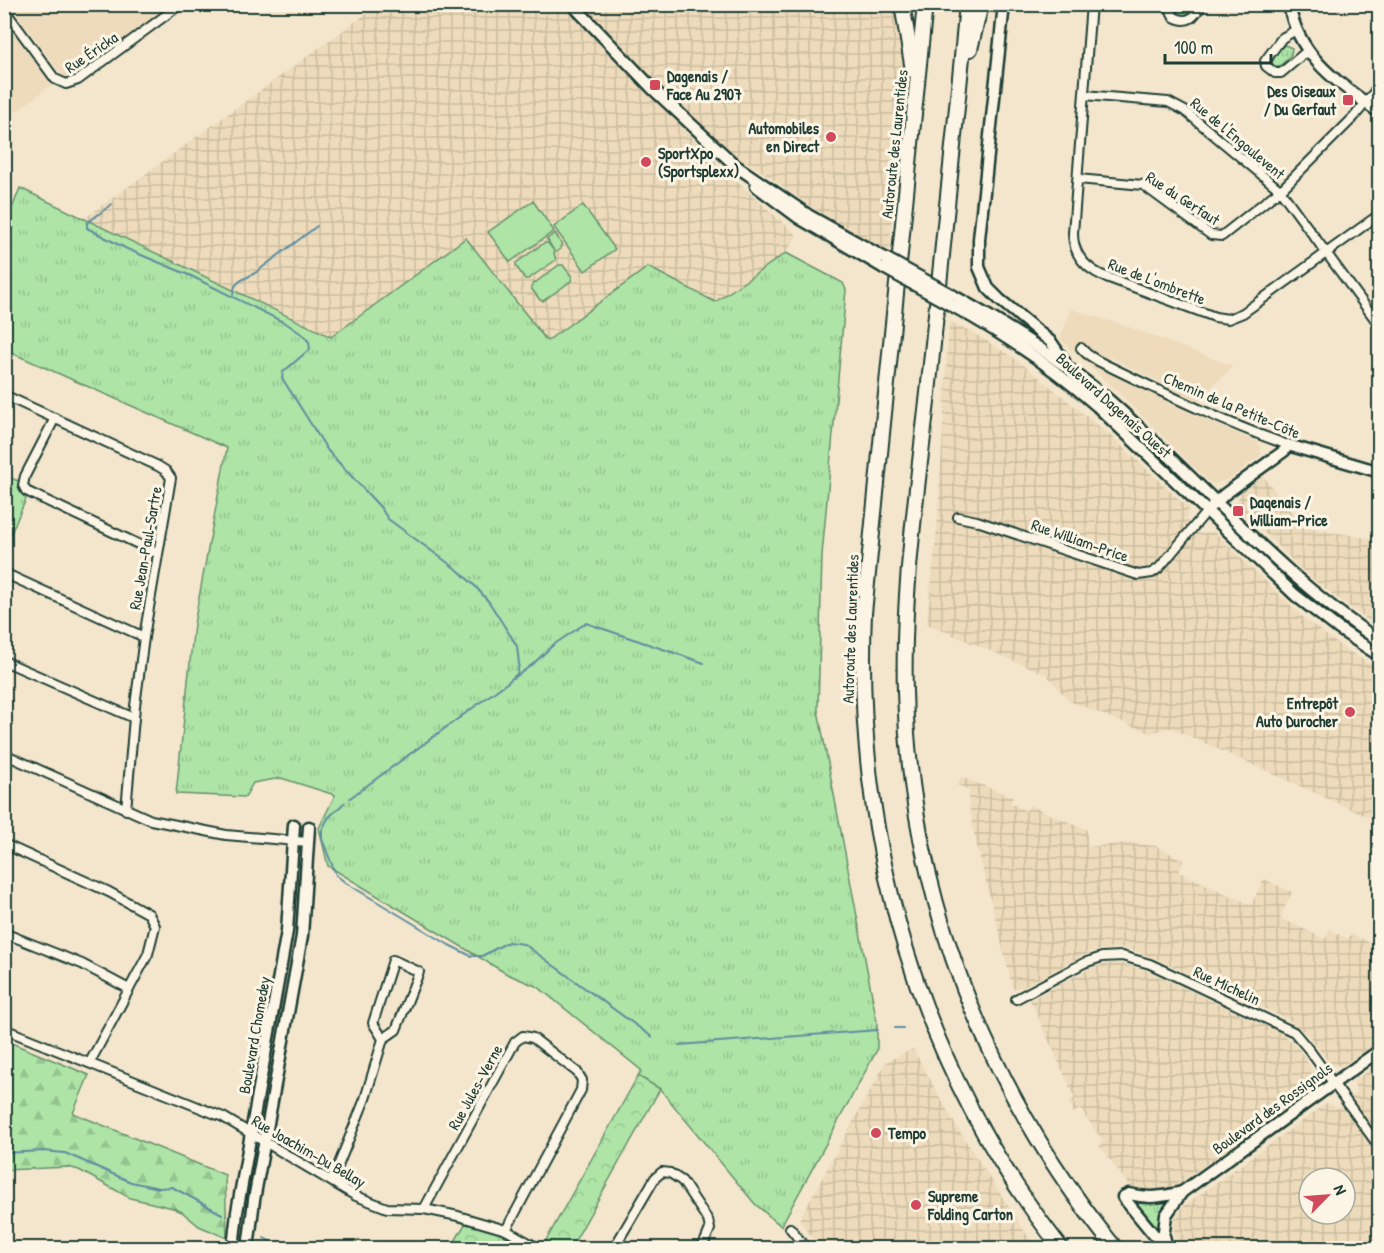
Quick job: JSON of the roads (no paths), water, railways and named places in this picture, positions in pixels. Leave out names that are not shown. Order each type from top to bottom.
[{"type":"highway","points":[[902,4],[916,91]]},
{"type":"highway","name":"Autoroute des Laurentides","points":[[925,4],[864,613],[862,693],[869,785],[882,860],[898,927],[916,983],[939,1042],[967,1102],[993,1149],[1031,1208],[1061,1248]]},
{"type":"highway","points":[[967,4],[906,608],[905,708],[913,792],[926,866],[940,921],[958,976],[982,1036],[1001,1076],[1037,1140],[1077,1199],[1115,1248]]},
{"type":"highway","points":[[956,125],[981,4]]},
{"type":"main road","name":"Boulevard Dagenais Ouest","points":[[572,4],[670,107],[743,172],[760,191],[827,236],[885,263],[1025,338],[1069,369],[1119,409],[1306,587],[1337,612],[1380,641]]},
{"type":"main road","points":[[1004,4],[979,239],[979,267],[992,292],[1051,342],[1069,369]]},
{"type":"main road","points":[[1289,4],[1296,30],[1307,51],[1326,71],[1380,113]]},
{"type":"main road","name":"Boulevard Dagenais Ouest","points":[[968,309],[1064,377],[1302,601],[1339,630],[1380,656]]},
{"type":"main road","name":"Rue William-Price","points":[[1207,512],[1288,446]]},
{"type":"main road","name":"Chemin de la Petite-Côte","points":[[1288,446],[1380,472]]},
{"type":"main road","name":"Boulevard Chomedey","points":[[234,1248],[237,1212],[287,931],[294,825]]},
{"type":"main road","name":"Boulevard Chomedey","points":[[248,1248],[302,936],[309,826]]},
{"type":"main road","name":"Boulevard des Rossignols","points":[[1182,1192],[1157,1198],[1144,1198],[1129,1194],[1123,1197],[1155,1236],[1164,1234],[1166,1215],[1182,1192],[1380,1050]]},
{"type":"main road","points":[[1164,1234],[1167,1248]]},
{"type":"street","name":"Rue Éricka","points":[[4,9],[55,79],[66,84],[78,80],[181,4]]},
{"type":"street","name":"Rue de L'ombrette","points":[[1091,4],[1073,238],[1077,253],[1083,263],[1101,275],[1215,317],[1228,319],[1240,315],[1380,214]]},
{"type":"street","points":[[1171,4],[1174,17],[1187,21],[1192,19],[1202,4]]},
{"type":"street","points":[[1296,30],[1280,40],[1265,61],[1266,66],[1275,73],[1281,72],[1307,51]]},
{"type":"street","name":"Rue du Gerfaut","points":[[1077,179],[1143,185],[1215,237],[1226,234],[1280,190],[1354,117],[1380,85]]},
{"type":"street","name":"Rue de l'Engoulevent","points":[[1083,95],[1161,101],[1179,106],[1280,190],[1380,327]]},
{"type":"street","name":"Chemin de la Petite-Côte","points":[[1082,348],[1086,354],[1098,361],[1186,404],[1288,446]]},
{"type":"street","name":"Rue Jean-Paul-Sartre","points":[[4,395],[158,466],[168,473],[171,481],[144,637],[126,810]]},
{"type":"street","points":[[55,418],[25,476],[23,482],[26,491],[157,553]]},
{"type":"street","name":"Rue William-Price","points":[[958,517],[977,521],[1138,575],[1152,573],[1159,568],[1207,512]]},
{"type":"street","points":[[4,573],[144,637]]},
{"type":"street","points":[[4,661],[134,718]]},
{"type":"street","points":[[4,754],[151,820],[204,832],[308,842]]},
{"type":"street","points":[[4,844],[109,892],[151,917],[155,926],[149,949],[90,1062]]},
{"type":"street","points":[[4,933],[82,964],[129,989]]},
{"type":"street","name":"Rue Michelin","points":[[1016,999],[1088,961],[1113,956],[1131,958],[1150,964],[1290,1030],[1306,1046],[1380,1148]]},
{"type":"street","points":[[332,1181],[365,1099],[383,1039],[396,1030],[419,972],[393,960],[373,1023],[383,1039]]},
{"type":"street","name":"Rue Joachim-Du Bellay","points":[[4,1029],[217,1114],[356,1196],[387,1208],[424,1209],[458,1216],[506,1230],[538,1248]]},
{"type":"street","name":"Rue Jules-Verne","points":[[424,1209],[515,1042],[523,1036],[533,1038],[578,1072],[582,1080],[581,1090],[506,1230]]},
{"type":"street","points":[[614,1248],[655,1178],[662,1172],[670,1173],[682,1181],[708,1220],[710,1229],[702,1248]]},
{"type":"street","points":[[790,1228],[806,1248]]},
{"type":"waterway","points":[[112,204],[87,223],[87,228],[127,249],[189,275],[287,324],[303,335],[309,342],[310,349],[283,372],[282,378],[328,451],[381,508],[388,519],[459,571],[475,586],[489,602],[517,646],[519,664],[517,674],[350,798]]},
{"type":"waterway","points":[[233,295],[235,286],[240,281],[255,273],[317,226]]},
{"type":"waterway","points":[[514,678],[553,645],[586,623],[704,663]]},
{"type":"waterway","points":[[344,803],[328,818],[322,830],[322,839],[336,875],[346,883],[471,956],[482,956],[508,942],[524,944],[652,1037]]},
{"type":"waterway","points":[[895,1028],[903,1028]]},
{"type":"waterway","points":[[679,1045],[878,1030]]},
{"type":"waterway","points":[[4,1153],[43,1151],[65,1153],[131,1182],[159,1188],[172,1187],[222,1214]]},
{"type":"waterway","points":[[264,1238],[282,1248]]},
{"type":"place","name":"Dagenais / Face Au 2907","points":[[655,85]]},
{"type":"place","name":"Des Oiseaux / Du Gerfaut","points":[[1348,100]]},
{"type":"place","name":"Automobiles en Direct","points":[[831,137]]},
{"type":"place","name":"SportXpo (Sportsplexx)","points":[[646,162]]},
{"type":"place","name":"Dagenais / William-Price","points":[[1238,511]]},
{"type":"place","name":"Entrepôt Auto Durocher","points":[[1350,712]]},
{"type":"place","name":"Tempo","points":[[876,1133]]},
{"type":"place","name":"Supreme Folding Carton","points":[[916,1205]]}]
